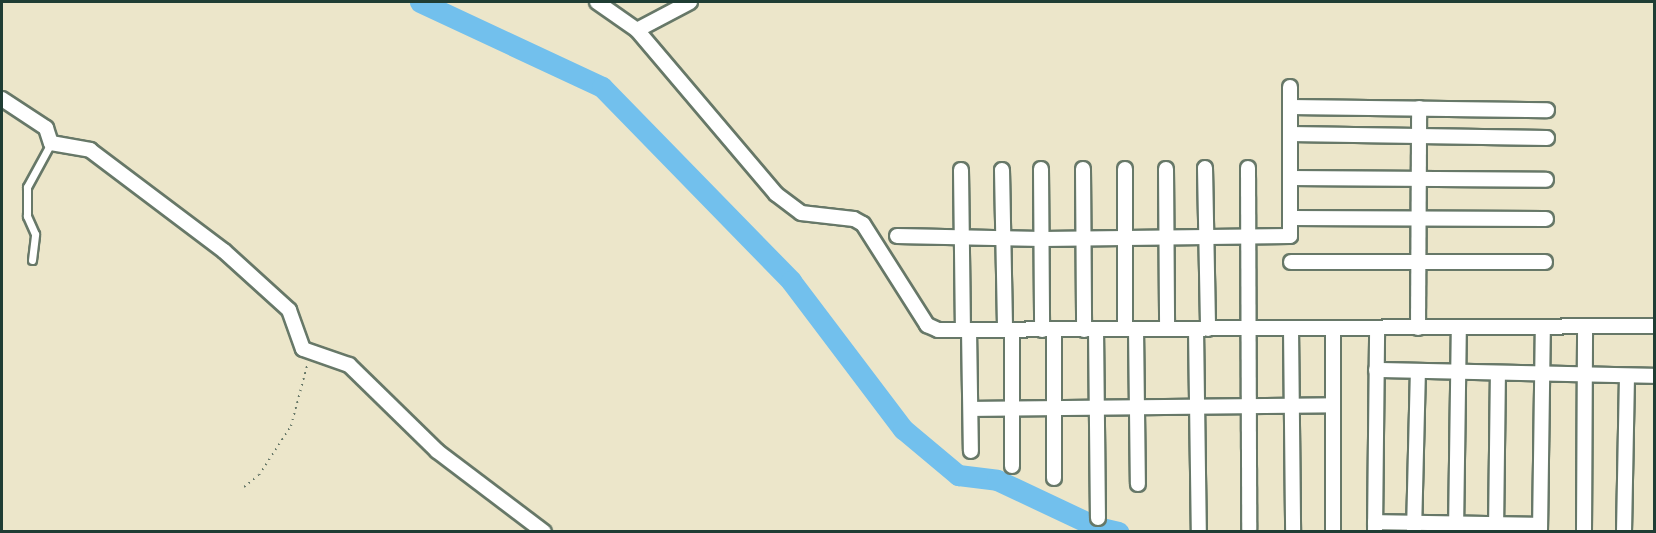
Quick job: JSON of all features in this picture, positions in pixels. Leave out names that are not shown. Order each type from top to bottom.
[{"type":"street","points":[[597,2],[637,30],[776,194],[801,213],[854,219],[863,224],[927,325],[938,330],[1654,326]]},
{"type":"street","points":[[637,30],[690,2]]},
{"type":"street","points":[[897,236],[1004,236],[1042,239],[1290,236],[1290,87]]},
{"type":"street","points":[[2,99],[46,128],[51,143],[90,150],[262,282],[289,310],[303,349],[309,354],[331,357],[349,365],[436,451],[544,531]]},
{"type":"street","points":[[1290,107],[1547,110]]},
{"type":"street","points":[[1418,328],[1419,108]]},
{"type":"street","points":[[1290,134],[1547,138]]},
{"type":"street","points":[[1200,531],[1199,406],[1207,236],[1205,168]]},
{"type":"street","points":[[1248,168],[1249,529]]},
{"type":"street","points":[[1083,169],[1084,238],[1097,409],[1098,518]]},
{"type":"street","points":[[1125,169],[1125,238],[1137,408],[1138,484]]},
{"type":"street","points":[[1166,169],[1167,329]]},
{"type":"street","points":[[961,170],[971,451]]},
{"type":"street","points":[[1002,170],[1014,410],[1012,465]]},
{"type":"street","points":[[1041,170],[1042,239],[1055,410],[1054,478]]},
{"type":"street","points":[[1290,178],[1546,180]]},
{"type":"street","points":[[1290,218],[1419,221],[1546,219]]},
{"type":"street","points":[[1291,262],[1545,262]]},
{"type":"street","points":[[1456,527],[1459,327]]},
{"type":"street","points":[[1377,328],[1375,526],[1540,528],[1543,327]]},
{"type":"street","points":[[1584,531],[1585,327]]},
{"type":"street","points":[[1291,328],[1293,531]]},
{"type":"street","points":[[1333,328],[1333,531]]},
{"type":"street","points":[[1376,370],[1654,376]]},
{"type":"street","points":[[1415,526],[1418,371]]},
{"type":"street","points":[[1496,527],[1498,373]]},
{"type":"street","points":[[1624,531],[1627,376]]},
{"type":"street","points":[[971,409],[1055,410],[1248,404],[1333,405]]},
{"type":"lane","points":[[32,260],[35,234],[27,216],[27,188],[51,143]]},
{"type":"path","points":[[244,487],[259,475],[291,426],[306,381],[309,354]]},
{"type":"waterway","points":[[420,2],[602,87],[791,281],[903,429],[958,475],[997,480],[1097,527],[1118,532]]}]
